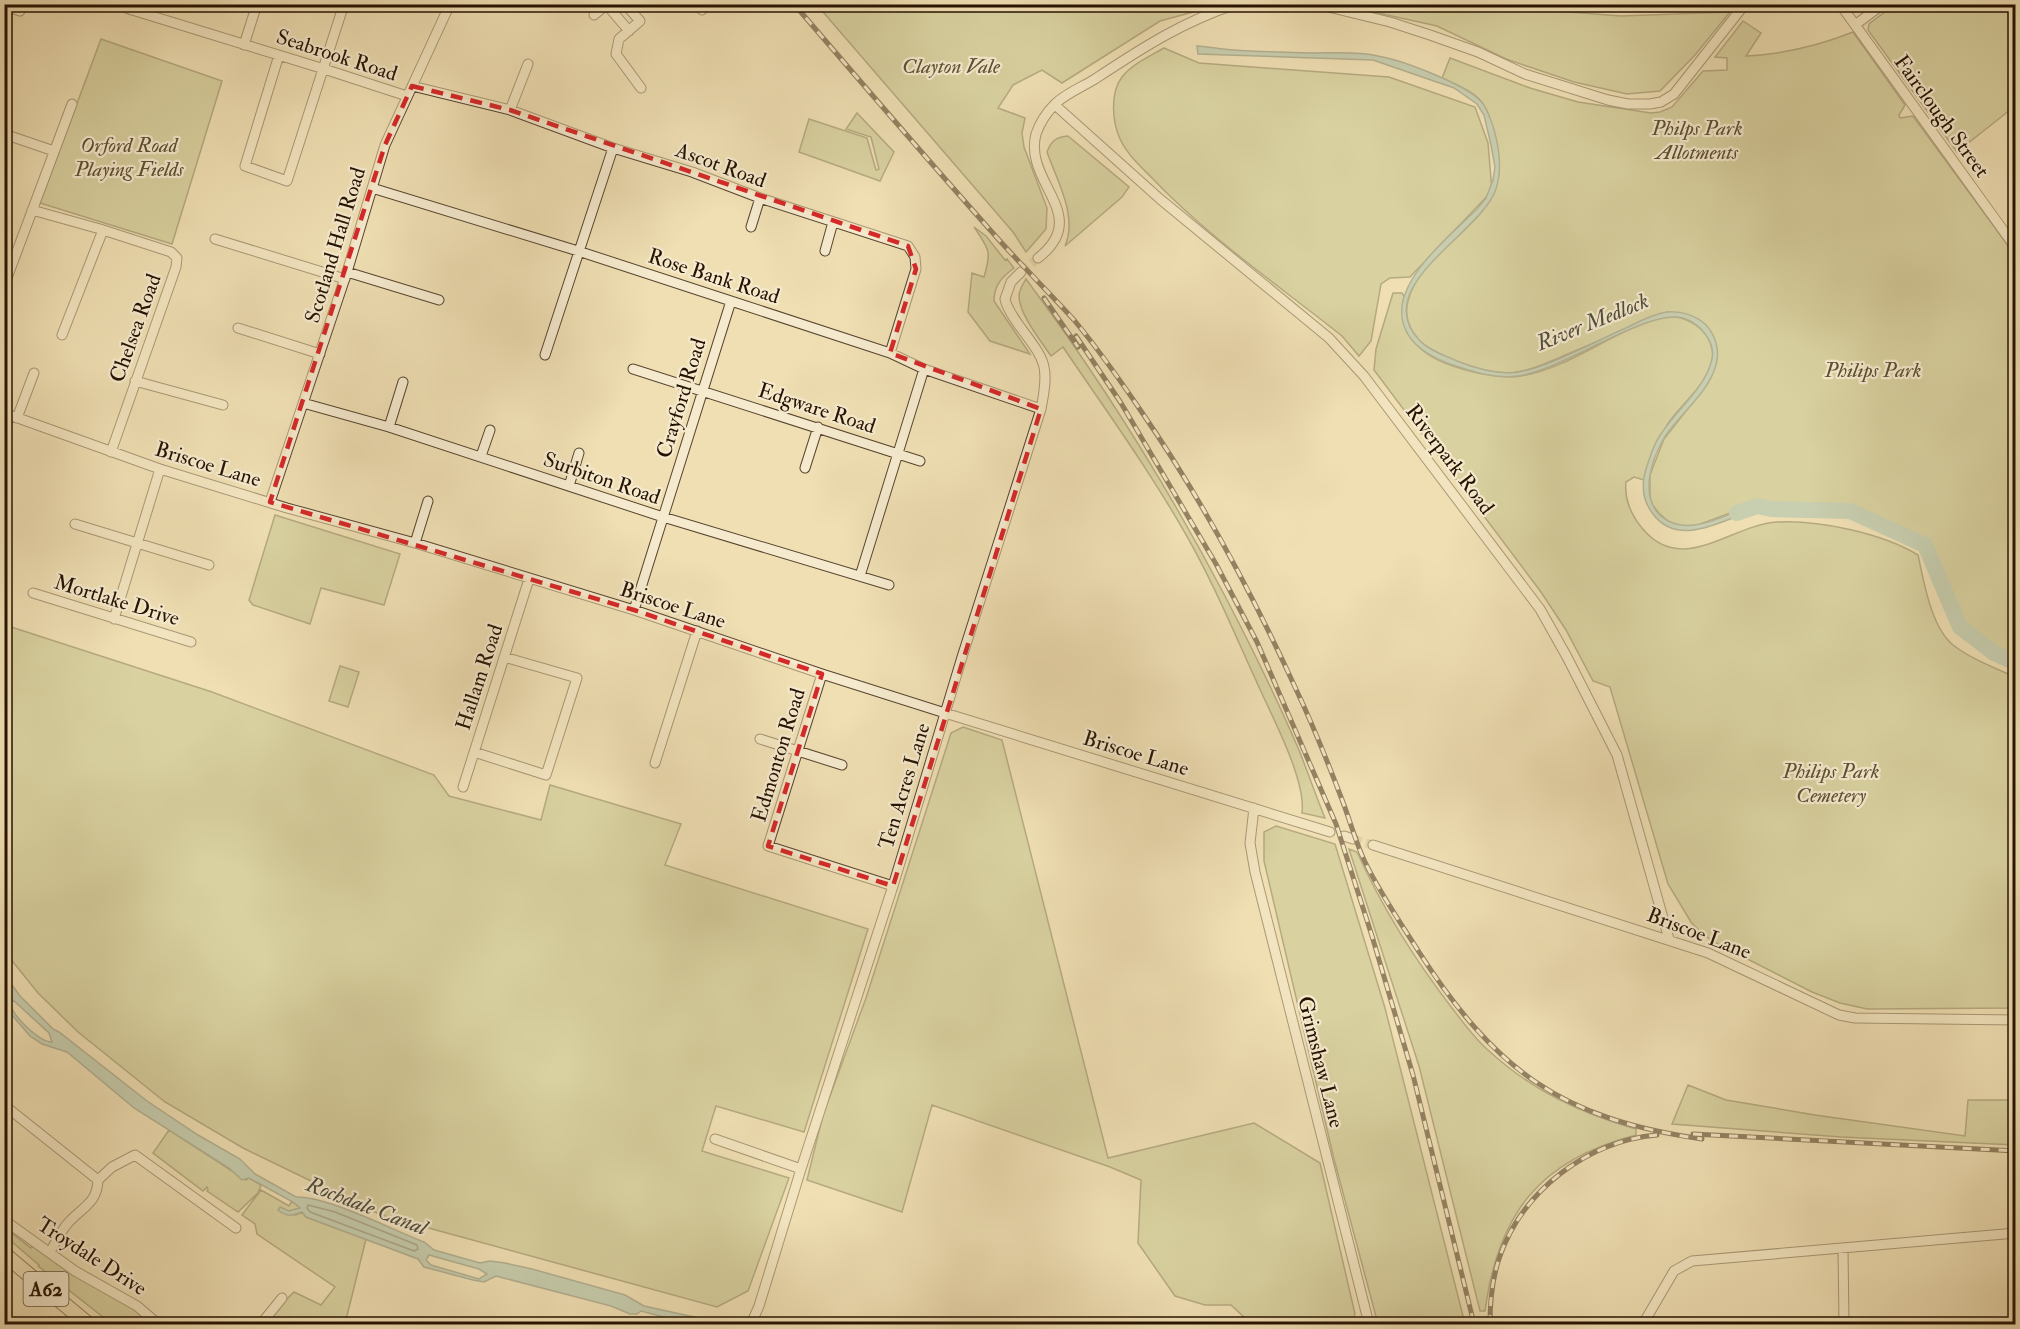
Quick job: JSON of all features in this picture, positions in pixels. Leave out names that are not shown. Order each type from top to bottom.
[{"type":"highway","name":"A62","points":[[6,1259],[88,1324]]},
{"type":"street","name":"Seabrook Road","points":[[119,4],[406,96]]},
{"type":"street","points":[[244,45],[257,4]]},
{"type":"street","points":[[279,55],[245,166],[286,181],[344,4]]},
{"type":"street","name":"Scotland Hall Road","points":[[270,502],[346,275],[386,145],[406,96],[450,4]]},
{"type":"street","points":[[625,4],[640,21],[619,39],[616,54],[641,88]]},
{"type":"street","points":[[1038,258],[1054,242],[1060,224],[1058,213],[1038,166],[1034,144],[1038,128],[1055,105],[1135,52],[1191,21],[1236,4]]},
{"type":"street","points":[[1316,4],[1410,28],[1478,52],[1525,74],[1608,100],[1639,105],[1661,102],[1674,94],[1744,4]]},
{"type":"street","name":"Fairclough Street","points":[[1840,4],[2016,248]]},
{"type":"street","points":[[1855,25],[1883,4]]},
{"type":"street","points":[[4,5],[20,11]]},
{"type":"street","points":[[594,15],[607,5],[629,31]]},
{"type":"street","points":[[1607,6],[1700,6]]},
{"type":"street","points":[[510,110],[528,64]]},
{"type":"street","name":"Ascot Road","points":[[412,86],[510,110],[614,148],[692,172],[760,198],[908,246],[915,256],[916,269],[890,353]]},
{"type":"street","points":[[4,286],[72,104]]},
{"type":"street","name":"Riverpark Road","points":[[1055,105],[1154,194],[1329,338],[1364,376],[1540,609],[1617,755],[1669,939]]},
{"type":"street","points":[[4,134],[54,151]]},
{"type":"street","points":[[545,355],[614,148]]},
{"type":"street","name":"Rose Bank Road","points":[[372,188],[578,251],[890,353],[924,369],[1041,409]]},
{"type":"street","points":[[751,227],[760,198]]},
{"type":"street","name":"Chelsea Road","points":[[32,210],[171,252],[177,258],[176,267],[111,452]]},
{"type":"street","points":[[825,251],[833,222]]},
{"type":"street","points":[[62,336],[103,230]]},
{"type":"street","points":[[215,239],[439,300]]},
{"type":"street","name":"Ten Acres Lane","points":[[752,1322],[893,886],[1041,409],[1045,366],[1010,313],[1005,299],[1011,282],[1021,272]]},
{"type":"street","name":"Crayford Road","points":[[634,610],[731,301]]},
{"type":"street","points":[[238,328],[320,354]]},
{"type":"street","name":"Edgware Road","points":[[633,369],[920,461]]},
{"type":"street","points":[[860,576],[924,369]]},
{"type":"street","points":[[4,430],[34,373]]},
{"type":"street","points":[[135,381],[223,405]]},
{"type":"street","points":[[389,427],[403,382]]},
{"type":"street","name":"Surbiton Road","points":[[303,403],[389,427],[663,517],[889,585]]},
{"type":"street","name":"Briscoe Lane","points":[[10,415],[160,469],[634,610],[822,674],[1330,832]]},
{"type":"street","points":[[805,468],[818,427]]},
{"type":"street","points":[[481,456],[490,430]]},
{"type":"street","points":[[569,486],[579,453]]},
{"type":"street","points":[[114,619],[160,469]]},
{"type":"street","points":[[415,543],[428,501]]},
{"type":"street","points":[[75,524],[209,565]]},
{"type":"street","name":"Hallam Road","points":[[463,787],[529,579]]},
{"type":"street","name":"Mortlake Drive","points":[[33,593],[191,642]]},
{"type":"street","points":[[655,763],[696,631]]},
{"type":"street","points":[[474,752],[546,775],[577,678],[504,657]]},
{"type":"street","name":"Edmonton Road","points":[[822,674],[768,846],[893,886]]},
{"type":"street","points":[[760,739],[842,765]]},
{"type":"street","name":"Grimshaw Lane","points":[[1254,808],[1250,843],[1255,872],[1369,1324]]},
{"type":"street","name":"Briscoe Lane","points":[[1373,845],[1708,953],[1839,1015],[1851,1018],[2016,1020]]},
{"type":"street","points":[[4,1105],[98,1180]]},
{"type":"street","points":[[715,1139],[801,1168]]},
{"type":"street","points":[[50,1252],[67,1224],[90,1203],[98,1190],[98,1180],[112,1167],[135,1155],[236,1228]]},
{"type":"street","name":"Troydale Drive","points":[[4,1220],[92,1281],[137,1306],[158,1324]]},
{"type":"street","points":[[1643,1324],[1674,1271],[1692,1261],[2016,1233]]},
{"type":"street","points":[[1843,1249],[1844,1324]]},
{"type":"street","points":[[261,1324],[282,1298]]},
{"type":"highlighted area","points":[[412,86],[510,110],[908,246],[916,269],[890,353],[1041,409],[893,886],[768,846],[822,674],[634,610],[270,502],[385,145]]},
{"type":"green space","name":"Clayton Vale","points":[[817,5],[1219,5],[1160,21],[1062,83],[1042,70],[1013,85],[998,108],[1025,118],[1022,133],[1024,147],[1047,208],[1046,229],[1026,252],[1013,232]]},
{"type":"green space","points":[[1342,5],[1531,5],[1542,10],[1621,16],[1730,12],[1695,55],[1660,91],[1627,94],[1574,82],[1506,59],[1437,26]]},
{"type":"green space","points":[[1894,5],[2015,5],[2015,106],[1957,152],[1868,30],[1869,24]]},
{"type":"green space","name":"Philips Park","points":[[1743,21],[1761,33],[1746,56],[1801,48],[1853,32],[1905,105],[1899,115],[1900,118],[1913,116],[2015,255],[2015,661],[1994,651],[1961,626],[1926,544],[1850,509],[1771,507],[1757,503],[1695,526],[1681,526],[1669,522],[1659,513],[1650,502],[1650,475],[1664,439],[1711,376],[1717,355],[1714,341],[1707,327],[1667,312],[1527,370],[1501,373],[1468,366],[1429,348],[1418,339],[1408,321],[1408,301],[1415,283],[1439,254],[1481,213],[1491,197],[1499,174],[1499,158],[1492,124],[1484,105],[1473,94],[1442,78],[1450,58],[1530,88],[1578,102],[1651,113],[1660,112],[1672,107],[1703,71],[1727,70],[1727,58],[1715,57]]},
{"type":"green space","name":"Orford Road Playing Fields","points":[[101,39],[222,81],[172,244],[40,203]]},
{"type":"green space","points":[[1164,48],[1199,63],[1389,77],[1475,107],[1488,143],[1492,191],[1410,277],[1390,278],[1381,284],[1371,341],[1359,356],[1342,336],[1196,220],[1138,164],[1123,144],[1117,132],[1114,116],[1114,99],[1118,84],[1131,68]]},
{"type":"green space","points":[[857,113],[894,152],[880,181],[799,152],[809,119],[867,138],[876,170],[879,169],[871,137],[846,129]]},
{"type":"green space","points":[[1068,136],[1129,187],[1122,197],[1065,246],[1068,235],[1068,211],[1047,152],[1054,140]]},
{"type":"green space","points":[[974,227],[986,236],[1014,268],[995,290],[994,301],[1030,354],[990,341],[968,312],[972,273],[984,277],[988,261],[988,250]]},
{"type":"green space","points":[[1026,279],[1107,395],[1157,475],[1204,557],[1282,712],[1325,818],[1302,813],[1300,786],[1283,739],[1214,589],[1167,503],[1124,435],[1063,347],[1051,356],[1026,319],[1019,296]]},
{"type":"green space","name":"Philips Park Cemetery","points":[[1393,293],[1402,293],[1404,296],[1405,325],[1421,349],[1454,367],[1497,376],[1521,376],[1539,372],[1574,358],[1641,324],[1667,317],[1684,319],[1705,334],[1712,349],[1712,359],[1704,380],[1667,425],[1650,459],[1644,480],[1634,477],[1626,482],[1629,506],[1642,528],[1657,542],[1673,548],[1690,548],[1759,525],[1777,522],[1812,523],[1869,534],[1918,555],[1934,616],[1945,637],[1967,655],[2015,677],[2015,1008],[1867,1009],[1840,1003],[1812,992],[1714,942],[1691,922],[1668,884],[1610,687],[1593,681],[1566,630],[1541,592],[1374,370],[1376,349]]},
{"type":"green space","points":[[275,515],[400,554],[384,605],[321,588],[310,624],[253,605],[249,600]]},
{"type":"green space","points":[[5,625],[212,692],[434,775],[449,796],[541,820],[550,785],[681,824],[665,865],[868,929],[804,1132],[716,1106],[702,1151],[789,1178],[748,1291],[717,1307],[381,1215],[243,1148],[165,1102],[78,1032],[38,993],[5,952]]},
{"type":"green space","points":[[340,666],[359,672],[348,707],[329,701]]},
{"type":"green space","points":[[963,727],[1002,740],[1108,1158],[1254,1123],[1320,1163],[1355,1314],[1350,1324],[1269,1324],[1244,1317],[1231,1305],[1205,1305],[1175,1296],[1138,1243],[1141,1180],[932,1105],[902,1212],[807,1180],[823,1115],[866,998],[951,733]]},
{"type":"green space","points":[[1276,826],[1335,844],[1385,1008],[1465,1324],[1378,1324],[1334,1159],[1264,861],[1264,832]]},
{"type":"green space","points":[[1349,849],[1357,852],[1388,913],[1425,971],[1483,1045],[1521,1077],[1557,1098],[1595,1116],[1636,1129],[1636,1135],[1602,1146],[1573,1159],[1549,1176],[1529,1196],[1513,1219],[1500,1246],[1485,1311],[1480,1311],[1419,1066]]},
{"type":"green space","points":[[1688,1085],[1726,1100],[1965,1136],[1968,1100],[2015,1100],[2015,1145],[1841,1137],[1672,1124]]},
{"type":"green space","points":[[169,1130],[246,1180],[249,1178],[261,1185],[258,1193],[238,1212],[207,1191],[207,1187],[203,1191],[153,1153]]},
{"type":"green space","points":[[261,1190],[289,1206],[292,1201],[300,1208],[289,1211],[278,1210],[296,1215],[302,1212],[306,1217],[366,1239],[345,1324],[268,1324],[279,1307],[294,1292],[321,1305],[335,1287],[257,1234],[255,1224],[242,1215]]},
{"type":"green space","points":[[5,1228],[31,1248],[34,1245],[133,1308],[153,1324],[112,1324],[38,1266],[5,1236]]},
{"type":"water","points":[[1197,46],[1228,50],[1370,54],[1437,76],[1479,99],[1485,107],[1496,137],[1499,169],[1496,189],[1486,206],[1417,281],[1407,301],[1407,321],[1420,341],[1433,350],[1463,363],[1490,371],[1510,373],[1553,361],[1657,314],[1672,312],[1693,316],[1706,325],[1712,334],[1717,349],[1716,365],[1707,385],[1670,429],[1660,446],[1650,475],[1652,504],[1657,512],[1668,521],[1679,525],[1706,523],[1757,503],[1756,509],[1717,524],[1689,530],[1676,529],[1664,524],[1649,509],[1644,491],[1644,479],[1655,444],[1703,380],[1712,359],[1713,352],[1709,339],[1689,320],[1667,317],[1648,322],[1536,372],[1509,377],[1482,374],[1447,363],[1427,353],[1411,339],[1404,326],[1402,310],[1405,293],[1413,277],[1438,247],[1477,209],[1486,198],[1493,180],[1495,167],[1491,145],[1484,115],[1477,104],[1454,88],[1373,60],[1198,54]]},
{"type":"water","points":[[4,974],[20,996],[53,1029],[147,1101],[198,1135],[240,1159],[255,1174],[296,1197],[309,1198],[342,1208],[424,1242],[434,1250],[480,1263],[490,1261],[532,1269],[625,1295],[644,1306],[726,1324],[691,1324],[641,1311],[637,1314],[630,1314],[611,1306],[496,1276],[484,1282],[473,1280],[424,1267],[418,1259],[306,1217],[302,1212],[292,1215],[284,1214],[278,1210],[280,1207],[289,1211],[300,1208],[249,1178],[242,1180],[229,1168],[134,1108],[67,1052],[42,1044],[30,1036],[6,1008]],"holes":[[[13,1000],[49,1033],[52,1042],[40,1038],[21,1021],[10,1004]],[[429,1255],[479,1269],[487,1274],[479,1279],[431,1265],[426,1260]]]},
{"type":"waterway","name":"River Medlock","points":[[1737,513],[1758,506],[1771,509],[1850,511],[1925,545],[1960,627],[1994,653],[2016,663]]},
{"type":"tunnel","points":[[1021,272],[1038,258]]},
{"type":"tunnel","points":[[1353,839],[1373,845]]},
{"type":"railway","points":[[794,4],[967,204],[1074,320],[1117,376],[1163,444],[1243,580],[1278,651],[1321,745],[1371,874],[1447,993],[1475,1028],[1505,1058],[1536,1082],[1571,1102],[1609,1118],[1652,1130],[1702,1139]]},
{"type":"railway","points":[[1044,298],[1078,347]]},
{"type":"railway","points":[[1076,336],[1121,403],[1216,564],[1257,642],[1336,824],[1413,1075],[1474,1324]]},
{"type":"railway","points":[[1693,1134],[2016,1151]]},
{"type":"railway","points":[[1490,1324],[1492,1290],[1500,1256],[1511,1232],[1525,1210],[1542,1190],[1561,1173],[1607,1147],[1631,1139],[1657,1135]]},
{"type":"park label","name":"Philps Park Allotments","points":[[1697,140]]},
{"type":"water label","name":"Rochdale Canal","points":[[367,1205]]}]
